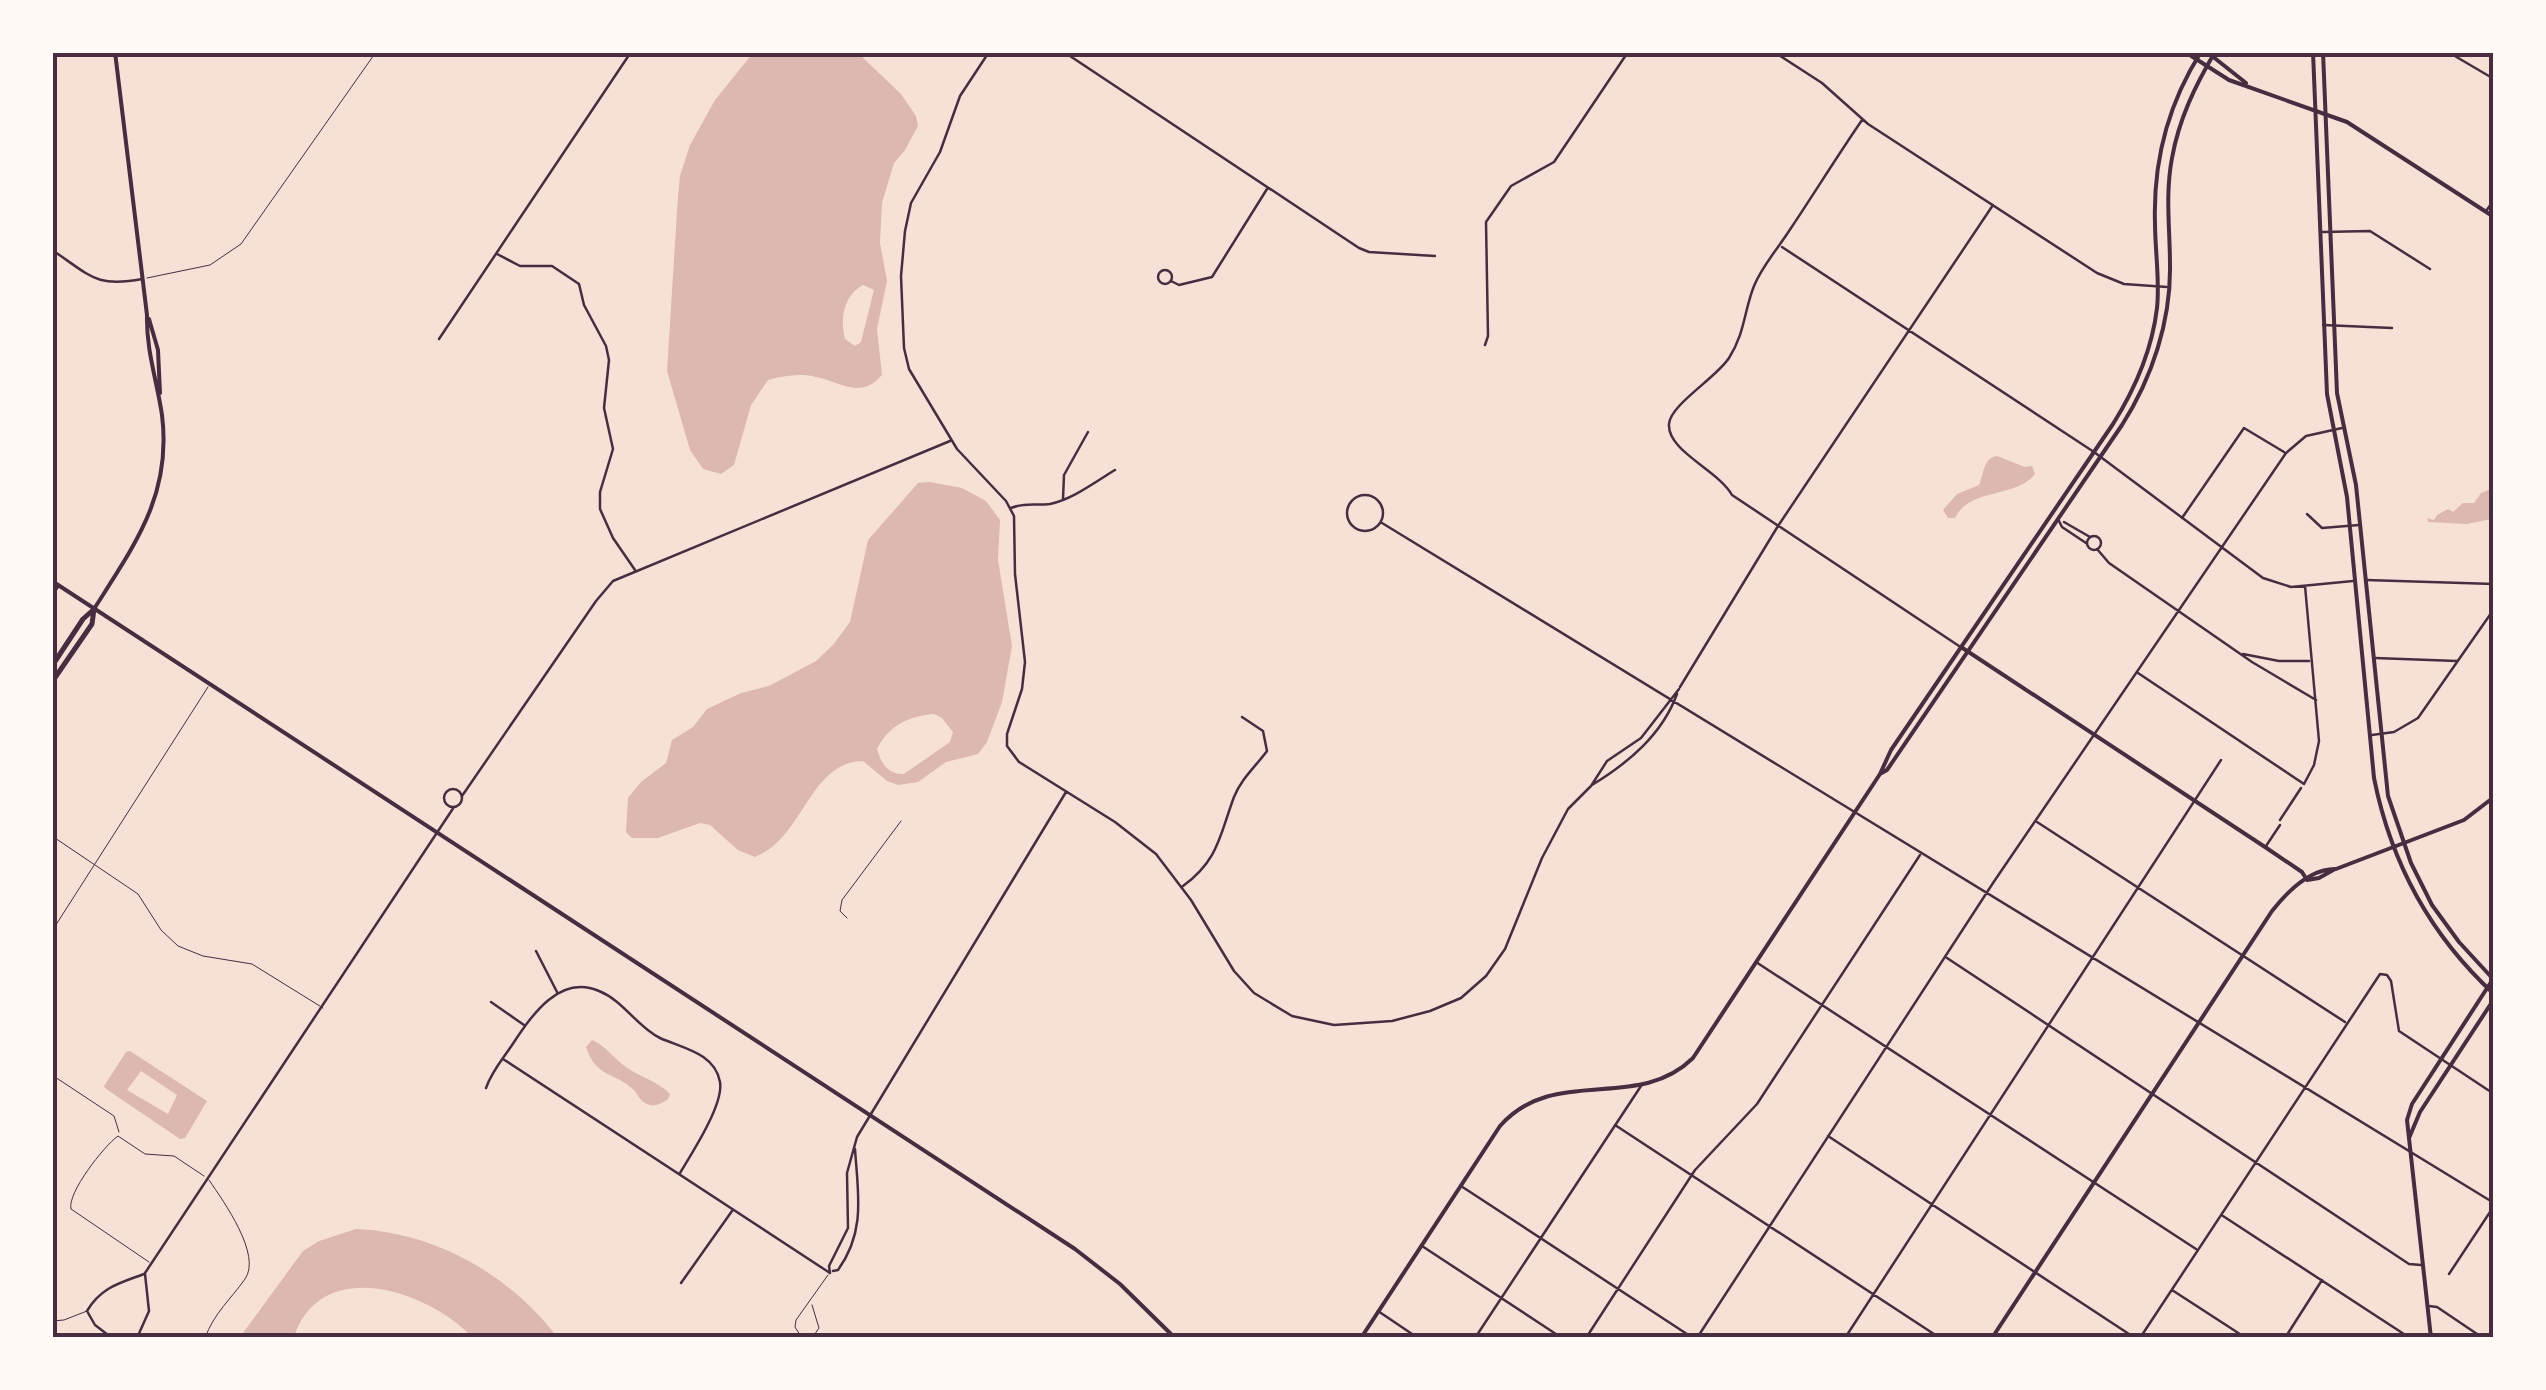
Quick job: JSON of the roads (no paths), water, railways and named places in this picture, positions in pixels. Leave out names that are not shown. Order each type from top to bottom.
[{"type":"highway","points":[[52,666],[94,609]]},
{"type":"highway","points":[[52,682],[92,624],[94,609]]},
{"type":"main road","points":[[94,609],[146,524],[158,493],[164,432],[149,351],[115,52]]},
{"type":"main road","points":[[2185,52],[2206,68],[2365,133],[2494,217]]},
{"type":"main road","points":[[1360,1338],[1500,1126],[1530,1101],[1554,1092],[1641,1086],[1672,1075],[1693,1058],[1880,774],[1891,750],[2122,410],[2139,375],[2154,326],[2159,157],[2176,99],[2196,61],[2204,52],[2214,55],[2250,87]]},
{"type":"main road","points":[[2313,52],[2323,325],[2332,430],[2345,484],[2378,800],[2393,847],[2424,911],[2452,950],[2494,996],[2420,1112],[2409,1138]]},
{"type":"main road","points":[[2322,52],[2342,428],[2356,485],[2388,796],[2403,843],[2432,905],[2493,979],[2408,1111],[2430,1338]]},
{"type":"main road","points":[[1880,774],[1905,745],[2060,521],[2130,414],[2148,376],[2161,334],[2169,287],[2167,196],[2171,162],[2187,105],[2214,55]]},
{"type":"main road","points":[[52,581],[1075,1250],[1120,1284],[1175,1338]]},
{"type":"main road","points":[[1960,647],[2265,847],[2302,872],[2307,880]]},
{"type":"main road","points":[[1992,1338],[2280,901],[2307,880],[2464,820],[2490,807],[2494,797]]},
{"type":"street","points":[[439,339],[630,52]]},
{"type":"street","points":[[988,52],[957,102],[940,152],[914,196],[903,244],[901,276],[906,362],[952,440],[1011,508],[1016,528],[1014,574],[1025,662],[1007,746],[1019,762],[1124,828],[1156,854],[1182,887],[1234,972],[1266,1002],[1292,1016],[1321,1024],[1392,1021],[1454,1002],[1486,976],[1514,932],[1542,858],[1574,803],[1620,750],[1635,744],[1672,701]]},
{"type":"street","points":[[1064,52],[1364,250],[1435,256]]},
{"type":"street","points":[[1485,345],[1489,216],[1511,186],[1554,162],[1628,52]]},
{"type":"street","points":[[1774,52],[1822,83],[1862,120],[2110,280],[2169,287]]},
{"type":"street","points":[[2448,52],[2494,78]]},
{"type":"street","points":[[1862,120],[1755,283],[1742,333],[1729,358],[1706,384],[1678,406],[1669,421],[1672,441],[1718,476],[1732,496],[1960,647]]},
{"type":"street","points":[[1171,281],[1179,285],[1212,278],[1267,188]]},
{"type":"street","points":[[2486,212],[2494,200]]},
{"type":"street","points":[[1591,786],[1648,742],[1778,526],[1994,206]]},
{"type":"street","points":[[2319,232],[2376,233],[2430,269]]},
{"type":"street","points":[[1780,246],[2094,452],[2181,520],[2274,584],[2305,586],[2355,581]]},
{"type":"street","points":[[52,250],[102,282],[143,279]]},
{"type":"street","points":[[497,254],[520,266],[552,266],[579,284],[586,312],[606,346],[610,372],[604,408],[613,449],[599,504],[613,538],[636,571]]},
{"type":"street","points":[[2323,325],[2392,328]]},
{"type":"street","points":[[2181,520],[2244,428],[2286,453]]},
{"type":"street","points":[[1461,1186],[1695,1338],[1986,894],[2286,453],[2306,436],[2342,428]]},
{"type":"street","points":[[1064,499],[1064,475],[1088,432]]},
{"type":"street","points":[[112,1338],[95,1326],[87,1311],[109,1286],[145,1273],[152,1264],[454,807],[462,802],[462,796],[613,581],[952,440]]},
{"type":"street","points":[[1011,508],[1027,502],[1047,504],[1064,499],[1114,470]]},
{"type":"street","points":[[1360,495],[1374,498],[1382,509],[1382,523],[1372,530],[1356,528],[1348,518],[1349,503],[1360,495]]},
{"type":"street","points":[[2307,514],[2322,528],[2360,524]]},
{"type":"street","points":[[2097,549],[2100,540],[2096,536],[2090,537],[2060,521],[2062,527],[2097,549],[2108,562],[2309,699],[2316,700]]},
{"type":"street","points":[[1382,523],[2494,1204],[2449,1274]]},
{"type":"street","points":[[2087,544],[2090,537]]},
{"type":"street","points":[[2366,580],[2494,584]]},
{"type":"street","points":[[52,595],[59,586]]},
{"type":"street","points":[[2265,847],[2303,786],[2318,747],[2305,586]]},
{"type":"street","points":[[2369,736],[2394,732],[2418,718],[2494,609]]},
{"type":"street","points":[[2242,654],[2279,661],[2312,660]]},
{"type":"street","points":[[2373,658],[2459,661]]},
{"type":"street","points":[[2136,672],[2303,786]]},
{"type":"street","points":[[1182,887],[1212,856],[1221,841],[1234,797],[1267,751],[1263,731],[1242,717]]},
{"type":"street","points":[[1844,1338],[2221,760]]},
{"type":"street","points":[[1604,767],[1613,772]]},
{"type":"street","points":[[454,807],[446,804],[445,792],[456,789],[462,796]]},
{"type":"street","points":[[831,1272],[829,1266],[848,1228],[846,1173],[854,1144],[1066,792]]},
{"type":"street","points":[[2035,821],[2346,1023]]},
{"type":"street","points":[[1586,1338],[1707,1154],[1752,1110],[1920,854]]},
{"type":"street","points":[[536,952],[558,994]]},
{"type":"street","points":[[1946,957],[2409,1264],[2423,1265]]},
{"type":"street","points":[[1756,962],[2198,1250]]},
{"type":"street","points":[[1828,1136],[2137,1338],[2376,977],[2383,972],[2392,981],[2399,1031],[2494,1094]]},
{"type":"street","points":[[486,1088],[541,1006],[558,994],[578,988],[601,992],[624,1006],[650,1031],[687,1047],[714,1069],[720,1080],[720,1096],[679,1174]]},
{"type":"street","points":[[491,1002],[525,1026]]},
{"type":"street","points":[[503,1059],[831,1272],[838,1270],[847,1257],[858,1229],[854,1144]]},
{"type":"street","points":[[1475,1338],[1641,1086]]},
{"type":"street","points":[[1614,1125],[1940,1338]]},
{"type":"street","points":[[682,1283],[733,1210]]},
{"type":"street","points":[[2221,1214],[2410,1338]]},
{"type":"street","points":[[1422,1246],[1562,1338]]},
{"type":"street","points":[[137,1338],[148,1310],[145,1273]]},
{"type":"street","points":[[2285,1338],[2322,1280]]},
{"type":"street","points":[[2172,1290],[2246,1338]]},
{"type":"street","points":[[2427,1306],[2437,1307],[2483,1338]]},
{"type":"street","points":[[1378,1311],[1418,1338]]},
{"type":"lane","points":[[143,279],[209,265],[241,244],[376,52]]},
{"type":"lane","points":[[52,931],[210,685]]},
{"type":"lane","points":[[848,918],[840,911],[842,900],[901,820]]},
{"type":"lane","points":[[52,836],[138,894],[161,930],[178,946],[204,956],[252,964],[323,1008]]},
{"type":"lane","points":[[54,1077],[114,1116],[118,1136]]},
{"type":"lane","points":[[118,1136],[145,1154],[174,1156],[209,1180],[246,1242],[251,1262],[245,1280],[217,1313],[205,1338]]},
{"type":"lane","points":[[118,1136],[107,1144],[70,1198],[70,1206],[152,1264]]},
{"type":"lane","points":[[802,1338],[795,1328],[796,1320],[831,1272]]},
{"type":"lane","points":[[810,1302],[819,1328],[812,1338]]},
{"type":"lane","points":[[52,1320],[87,1311]]}]
